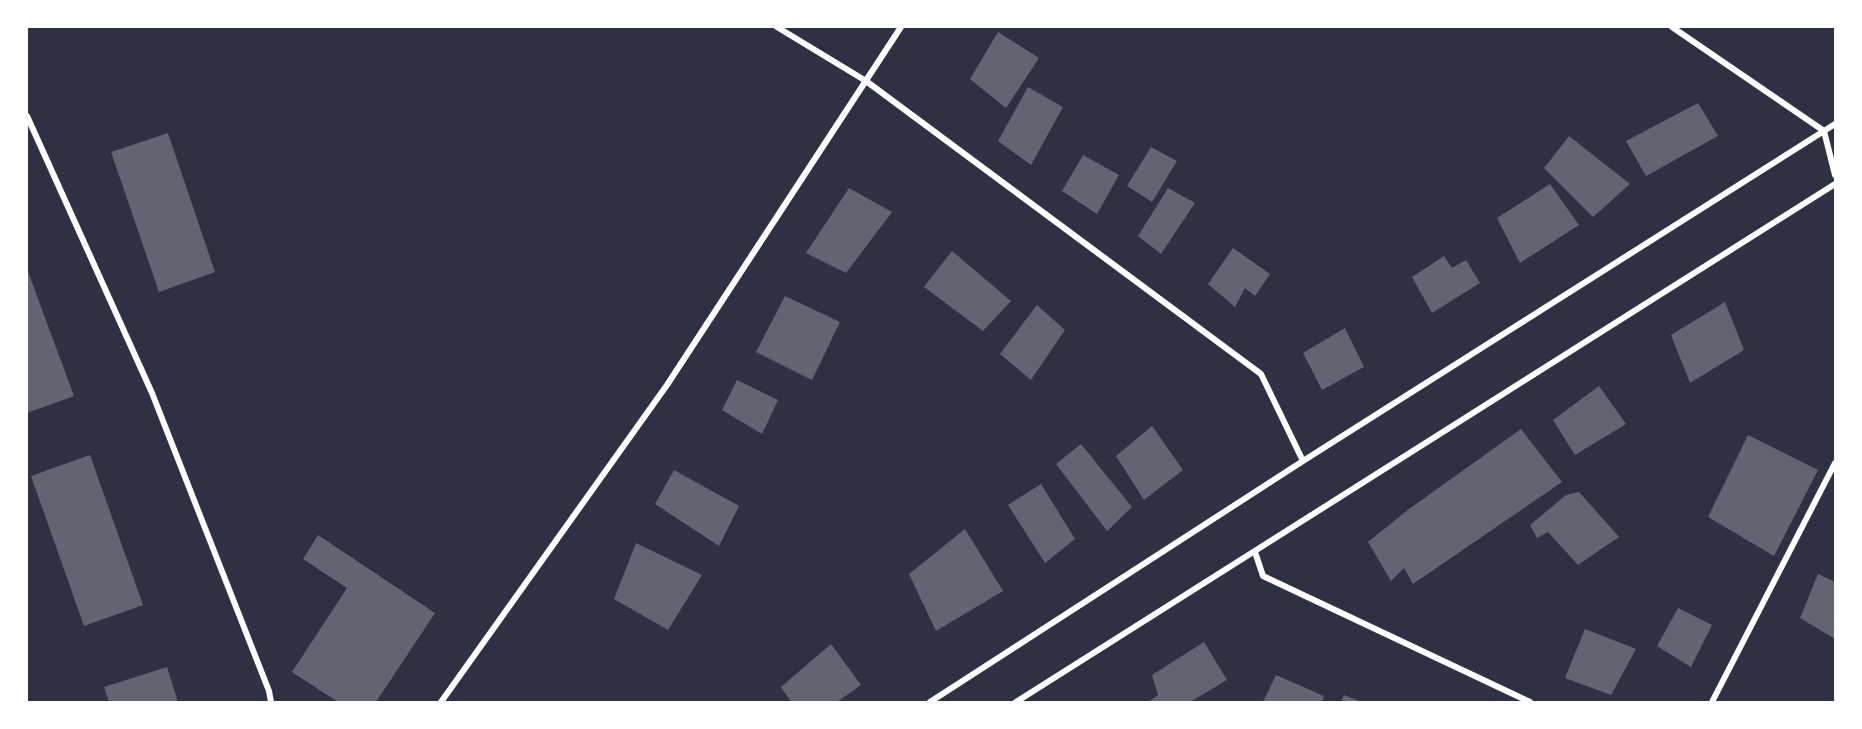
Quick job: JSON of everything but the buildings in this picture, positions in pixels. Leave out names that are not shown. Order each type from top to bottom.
[{"type":"street","points":[[777,27],[866,81],[1261,374],[1303,461]]},
{"type":"street","points":[[441,702],[668,385],[901,27]]},
{"type":"street","points":[[1672,27],[1824,131],[1835,175]]},
{"type":"street","points":[[27,116],[152,393],[271,702]]},
{"type":"street","points":[[930,702],[1303,461],[1835,124]]},
{"type":"street","points":[[1016,702],[1835,184]]},
{"type":"street","points":[[1712,702],[1835,464]]},
{"type":"street","points":[[1255,552],[1263,576],[1530,702]]}]
